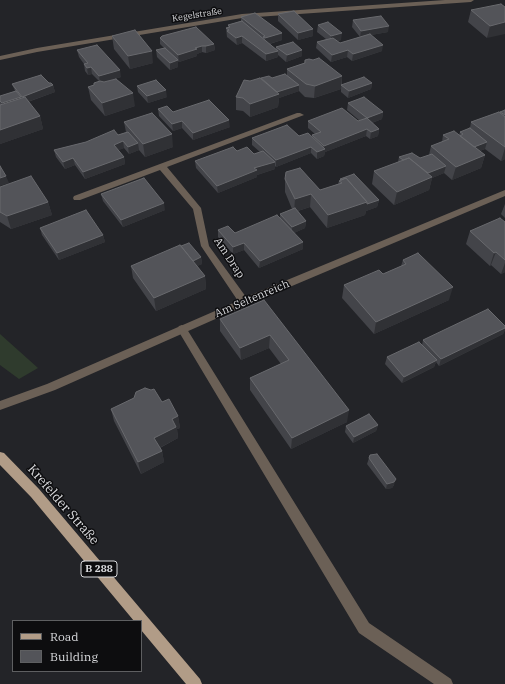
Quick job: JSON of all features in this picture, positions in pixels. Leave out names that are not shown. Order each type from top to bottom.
[{"type":"main road","name":"Krefelder Straße","points":[[0,457],[34,493],[141,620]]},
{"type":"main road","name":"Krefelder Straße","points":[[142,621],[195,684]]},
{"type":"street","name":"Kegelstraße","points":[[0,58],[37,50],[242,16],[471,0]]},
{"type":"street","points":[[77,198],[300,115]]},
{"type":"street","name":"Am Drap","points":[[161,166],[197,208],[204,246],[244,302]]},
{"type":"street","name":"Am Seltenreich","points":[[0,406],[51,387],[244,302],[505,193]]},
{"type":"street","points":[[182,329],[364,628],[446,684]]},
{"type":"green space","points":[[0,334],[38,368],[19,379],[0,365]]},
{"type":"building","points":[[501,4],[505,7],[505,22],[490,26],[471,10]]},
{"type":"building","points":[[294,11],[313,29],[298,33],[278,14]]},
{"type":"building","points":[[255,13],[282,33],[265,38],[263,37],[265,36],[241,17]]},
{"type":"building","points":[[381,16],[389,26],[361,31],[353,20]]},
{"type":"building","points":[[242,21],[278,51],[266,54],[242,36],[236,38],[227,31],[229,30],[226,28],[230,27],[228,25]]},
{"type":"building","points":[[328,22],[342,33],[331,36],[318,25]]},
{"type":"building","points":[[196,27],[214,44],[195,48],[197,49],[178,55],[160,38],[162,36]]},
{"type":"building","points":[[135,30],[152,51],[128,56],[112,36]]},
{"type":"building","points":[[370,34],[383,45],[353,54],[348,50],[332,55],[317,42],[333,38],[340,43]]},
{"type":"building","points":[[293,42],[302,50],[287,55],[276,47]]},
{"type":"building","points":[[97,45],[120,70],[99,76],[91,67],[87,68],[84,64],[88,63],[77,50]]},
{"type":"building","points":[[165,48],[178,60],[170,63],[156,50]]},
{"type":"building","points":[[319,58],[342,76],[315,86],[306,84],[287,69],[305,63],[305,60]]},
{"type":"building","points":[[285,74],[299,85],[277,92],[261,78],[269,76],[272,78]]},
{"type":"building","points":[[41,75],[53,85],[22,97],[12,84]]},
{"type":"building","points":[[364,77],[372,83],[349,91],[341,85]]},
{"type":"building","points":[[260,78],[279,94],[250,104],[243,98],[236,97],[244,80],[250,81]]},
{"type":"building","points":[[116,79],[133,93],[102,103],[88,87],[100,81],[104,82]]},
{"type":"building","points":[[156,80],[166,90],[147,96],[137,86]]},
{"type":"building","points":[[16,91],[21,97],[2,103],[0,101],[0,96]]},
{"type":"building","points":[[25,97],[40,116],[0,130],[0,105]]},
{"type":"building","points":[[364,97],[383,112],[367,118],[348,103]]},
{"type":"building","points":[[209,100],[229,120],[193,133],[182,121],[172,124],[158,109],[167,106],[173,112]]},
{"type":"building","points":[[342,108],[358,121],[367,118],[379,129],[371,132],[367,129],[324,146],[312,135],[321,132],[308,121]]},
{"type":"building","points":[[505,110],[505,115],[500,112]]},
{"type":"building","points":[[499,112],[505,117],[505,147],[471,122]]},
{"type":"building","points":[[152,113],[172,134],[143,144],[124,122]]},
{"type":"building","points":[[287,125],[299,136],[308,133],[325,149],[317,152],[311,147],[276,160],[252,138]]},
{"type":"building","points":[[470,128],[487,142],[474,147],[460,136],[463,134],[460,132]]},
{"type":"building","points":[[114,130],[118,135],[128,132],[138,143],[128,147],[123,141],[114,145],[124,157],[83,172],[73,158],[63,162],[54,150],[86,142]]},
{"type":"building","points":[[454,131],[485,155],[456,167],[431,146],[449,139],[443,135]]},
{"type":"building","points":[[233,147],[237,151],[247,147],[254,154],[263,151],[275,162],[254,168],[257,170],[217,186],[195,161]]},
{"type":"building","points":[[412,153],[420,158],[432,154],[446,166],[428,173],[409,158],[403,160],[399,157]]},
{"type":"building","points":[[409,158],[432,177],[397,192],[374,171]]},
{"type":"building","points":[[0,166],[6,176],[0,178]]},
{"type":"building","points":[[300,168],[320,190],[342,183],[339,181],[346,178],[367,202],[328,215],[311,194],[295,199],[285,179],[286,172]]},
{"type":"building","points":[[354,174],[379,200],[367,204],[367,202],[346,178],[340,179]]},
{"type":"building","points":[[31,176],[48,202],[7,216],[0,212],[0,187]]},
{"type":"building","points":[[144,178],[164,203],[121,220],[101,194]]},
{"type":"building","points":[[295,208],[306,221],[292,227],[280,214]]},
{"type":"building","points":[[86,210],[103,235],[57,253],[40,228]]},
{"type":"building","points":[[277,215],[303,242],[260,261],[244,243],[233,247],[218,230],[228,226],[235,233]]},
{"type":"building","points":[[500,218],[505,222],[505,260],[496,252],[494,253],[470,231]]},
{"type":"building","points":[[189,243],[201,257],[193,261],[181,246]]},
{"type":"building","points":[[180,245],[205,276],[154,298],[131,266]]},
{"type":"building","points":[[418,253],[453,287],[376,322],[344,285],[379,270],[383,274],[406,264],[403,260]]},
{"type":"building","points":[[264,300],[349,410],[292,438],[250,378],[289,360],[270,335],[240,348],[220,319]]},
{"type":"building","points":[[488,309],[505,326],[505,328],[441,359],[423,340]]},
{"type":"building","points":[[419,342],[437,360],[404,377],[387,357]]},
{"type":"building","points":[[145,388],[151,390],[154,389],[162,402],[169,399],[178,416],[172,419],[176,427],[154,438],[162,451],[138,462],[111,409],[134,398],[136,392]]},
{"type":"building","points":[[369,414],[378,425],[354,437],[346,426]]},
{"type":"building","points":[[377,454],[396,479],[394,482],[387,484],[369,458],[370,455]]}]
